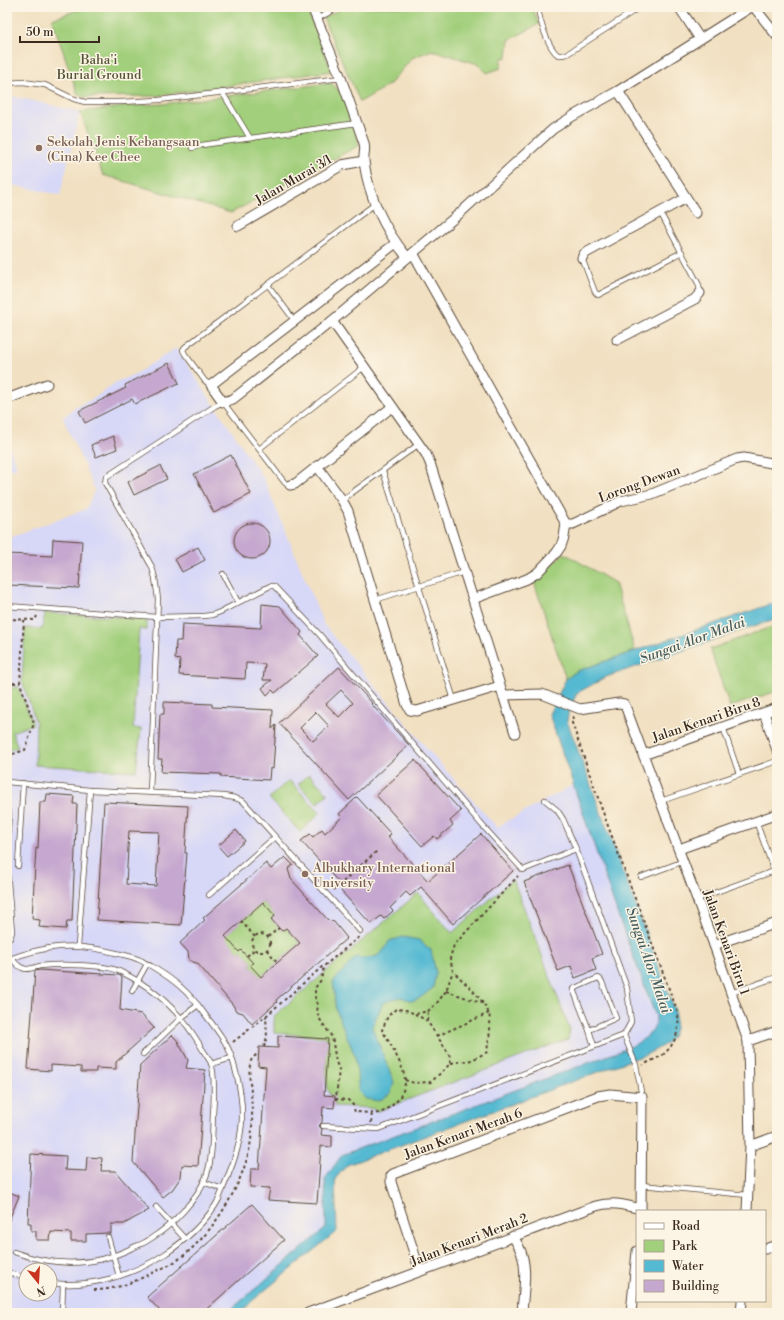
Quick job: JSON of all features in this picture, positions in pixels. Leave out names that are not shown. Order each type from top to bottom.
[{"type":"street","points":[[312,7],[341,78],[366,148],[364,161],[375,204],[396,244],[410,255],[566,524],[564,537],[557,552],[537,573],[527,579],[473,599]]},
{"type":"street","points":[[679,7],[700,39]]},
{"type":"street","points":[[396,244],[294,320],[211,385],[223,402],[233,399],[332,321],[460,213],[554,129],[573,116],[618,91],[751,7]]},
{"type":"street","points":[[754,7],[777,36]]},
{"type":"street","points":[[618,91],[696,212]]},
{"type":"street","name":"Jalan Murai 3/1","points":[[238,226],[342,166],[364,161]]},
{"type":"street","points":[[582,258],[584,254],[686,198]]},
{"type":"street","points":[[617,340],[695,299],[700,292]]},
{"type":"street","points":[[332,321],[426,454],[430,463],[515,733]]},
{"type":"street","points":[[7,399],[47,384]]},
{"type":"street","points":[[290,486],[295,484],[392,407]]},
{"type":"street","name":"Lorong Dewan","points":[[566,524],[573,524],[621,501],[652,494],[737,459],[744,458],[777,464]]},
{"type":"street","points":[[317,466],[342,500],[348,511],[407,705],[410,710],[417,711],[454,700],[502,691],[542,694],[578,708]]},
{"type":"street","name":"Jalan Kenari Biru 1","points":[[578,708],[613,703],[621,703],[625,706],[684,861],[748,1041],[750,1146],[747,1210]]},
{"type":"street","name":"Jalan Kenari Biru 8","points":[[643,755],[777,708]]},
{"type":"street","points":[[764,713],[777,750]]},
{"type":"street","points":[[679,849],[777,814]]},
{"type":"street","points":[[714,945],[777,923]]},
{"type":"street","points":[[748,1041],[777,1030]]},
{"type":"street","name":"Jalan Kenari Merah 6","points":[[420,1271],[391,1182],[391,1176],[393,1174],[598,1096],[610,1094],[642,1097]]},
{"type":"street","points":[[641,1210],[642,1097]]},
{"type":"street","points":[[750,1146],[777,1136]]},
{"type":"street","name":"Jalan Kenari Merah 2","points":[[308,1313],[512,1236],[602,1204],[618,1204],[641,1210]]},
{"type":"street","points":[[512,1236],[519,1247],[523,1258],[522,1313]]},
{"type":"street","points":[[766,1249],[777,1245]]},
{"type":"street","points":[[631,1313],[636,1261]]},
{"type":"street","points":[[741,1313],[742,1302]]},
{"type":"lane","points":[[317,19],[339,7]]},
{"type":"lane","points":[[538,7],[538,14],[551,48],[558,55],[562,55],[567,54],[640,7]]},
{"type":"lane","points":[[7,83],[23,82],[45,85],[74,99],[85,102],[121,102],[159,100],[341,78]]},
{"type":"lane","points":[[222,92],[250,138]]},
{"type":"lane","points":[[192,148],[202,145],[358,123]]},
{"type":"lane","points":[[211,385],[205,381],[185,354],[184,349],[375,204]]},
{"type":"lane","points":[[660,212],[682,252],[700,292]]},
{"type":"lane","points":[[582,258],[595,292],[598,295],[682,252]]},
{"type":"lane","points":[[268,285],[294,320]]},
{"type":"lane","points":[[259,449],[364,367]]},
{"type":"lane","points":[[150,792],[157,590],[152,567],[104,480],[108,475],[223,402],[285,483],[290,486]]},
{"type":"lane","points":[[342,500],[419,444]]},
{"type":"lane","points":[[383,471],[454,700]]},
{"type":"lane","points":[[375,600],[464,572]]},
{"type":"lane","points":[[223,574],[238,602]]},
{"type":"lane","points":[[7,606],[157,617],[212,615],[270,586],[274,586],[318,634],[482,825],[524,870],[576,849]]},
{"type":"lane","points":[[723,727],[739,774]]},
{"type":"lane","points":[[661,801],[777,761]]},
{"type":"lane","points":[[7,782],[90,790],[224,796],[243,801],[360,931]]},
{"type":"lane","points":[[18,866],[23,783]]},
{"type":"lane","points":[[78,946],[90,790]]},
{"type":"lane","points":[[322,1126],[379,1129],[624,1035],[631,1022],[627,988],[576,849],[560,814],[545,800]]},
{"type":"lane","points":[[7,809],[9,814],[7,842]]},
{"type":"lane","points":[[697,899],[776,871],[756,822]]},
{"type":"lane","points":[[209,895],[275,837]]},
{"type":"lane","points":[[641,877],[684,861]]},
{"type":"lane","points":[[7,869],[9,913],[12,932],[10,938],[7,940]]},
{"type":"lane","points":[[9,959],[45,948],[78,946],[97,948],[138,959],[147,964],[169,977],[185,990],[222,1036],[232,1058],[240,1089],[242,1124],[238,1145],[223,1189],[205,1220],[174,1248],[152,1263],[119,1276],[93,1282],[58,1285]]},
{"type":"lane","points":[[9,959],[21,968],[27,969],[41,966],[81,966],[116,969],[138,982],[166,1001],[190,1028],[211,1064],[214,1098],[211,1150],[207,1174],[197,1194],[181,1215],[151,1239],[118,1255],[76,1263],[31,1258],[14,1252]]},
{"type":"lane","points":[[132,991],[147,964]]},
{"type":"lane","points":[[731,993],[777,977]]},
{"type":"lane","points":[[589,1030],[616,1018],[600,979],[573,989],[594,1046]]},
{"type":"lane","points":[[143,1054],[180,1018],[198,1005]]},
{"type":"lane","points":[[624,1035],[636,1066],[642,1097]]},
{"type":"lane","points":[[211,1064],[232,1058]]},
{"type":"lane","points":[[203,1182],[223,1189]]},
{"type":"lane","points":[[641,1184],[748,1196]]},
{"type":"lane","points":[[156,1207],[185,1238]]},
{"type":"lane","points":[[108,1237],[119,1276]]},
{"type":"lane","points":[[7,1272],[18,1275]]},
{"type":"lane","points":[[62,1313],[63,1285]]},
{"type":"path","points":[[7,619],[35,620],[39,608]]},
{"type":"path","points":[[7,756],[25,750],[34,723],[20,683],[24,620]]},
{"type":"path","points":[[7,683],[20,683]]},
{"type":"path","points":[[578,708],[575,712],[572,724],[604,818],[678,1013],[679,1027],[675,1039],[667,1052],[636,1066]]},
{"type":"path","points":[[328,895],[378,850]]},
{"type":"path","points":[[405,1080],[414,1084],[431,1082],[451,1063],[472,1060],[487,1052],[490,1021],[486,1005],[453,971],[450,958],[454,945],[524,870]]},
{"type":"path","points":[[241,921],[255,937]]},
{"type":"path","points":[[268,937],[278,928]]},
{"type":"path","points":[[228,1047],[360,937],[360,931]]},
{"type":"path","points":[[255,937],[260,935],[268,937]]},
{"type":"path","points":[[255,937],[253,942],[255,949],[259,952],[267,950],[270,945],[268,937]]},
{"type":"path","points":[[247,956],[255,949]]},
{"type":"path","points":[[267,950],[278,962]]},
{"type":"path","points":[[324,966],[321,980],[316,988],[315,997],[318,1005],[317,1012],[332,1037],[336,1062],[339,1069],[336,1099],[348,1100],[353,1105],[355,1112],[378,1113],[389,1108],[399,1099],[405,1080],[393,1050],[382,1030],[388,1016],[396,1010],[406,1010],[427,1022],[449,1054],[451,1063]]},
{"type":"path","points":[[415,1014],[428,1011],[437,1003],[446,991],[453,971]]},
{"type":"path","points":[[446,991],[486,1005]]},
{"type":"path","points":[[427,1022],[428,1011]]},
{"type":"path","points":[[437,1036],[489,1013]]},
{"type":"path","points":[[264,1047],[267,1037],[266,1016]]},
{"type":"shaded area","name":"Sekolah Jenis Kebangsaan (Cina) Kee Chee","points":[[7,95],[80,112],[60,195],[7,184]]},
{"type":"shaded area","name":"Albukhary International University","points":[[176,348],[264,479],[324,625],[435,758],[497,827],[573,785],[620,921],[656,1017],[654,1028],[642,1040],[628,1048],[342,1155],[325,1179],[326,1228],[227,1313],[7,1313],[7,538],[86,509],[95,490],[63,418],[76,406],[93,399],[116,382],[137,373]]},
{"type":"shaded area","points":[[7,440],[17,467],[7,471]]},
{"type":"green space","name":"Baha'i Burial Ground","points":[[86,7],[306,7],[332,71],[155,96],[85,97],[78,95],[52,19]]},
{"type":"green space","points":[[345,7],[532,7],[539,24],[509,40],[507,57],[501,59],[501,68],[487,73],[478,64],[432,50],[412,58],[390,84],[360,102],[323,18]]},
{"type":"green space","points":[[331,83],[342,93],[360,145],[231,213],[103,175],[80,112],[129,106],[162,104]]},
{"type":"green space","points":[[564,553],[615,583],[635,651],[577,671],[566,679],[534,582]]},
{"type":"green space","points":[[45,613],[139,618],[147,621],[147,630],[139,629],[133,728],[141,729],[136,771],[35,765],[36,723],[22,681],[25,628],[42,629]]},
{"type":"green space","points":[[777,625],[777,691],[730,707],[710,649]]},
{"type":"green space","points":[[18,686],[33,724],[12,732],[18,747],[7,751],[7,690]]},
{"type":"green space","points":[[309,774],[328,794],[317,804],[298,784]]},
{"type":"green space","points":[[289,780],[320,813],[300,832],[269,798]]},
{"type":"green space","points":[[513,879],[570,1030],[568,1039],[378,1111],[370,1108],[335,1106],[327,1089],[326,1037],[274,1033],[274,1016],[418,893],[452,933]]},
{"type":"green space","points":[[263,902],[275,916],[271,919],[282,931],[286,928],[300,943],[261,977],[250,965],[253,963],[241,950],[239,952],[221,939]]},
{"type":"water","name":"Sungai Alor Malai","points":[[777,602],[777,618],[606,677],[577,693],[569,710],[567,721],[675,1011],[675,1028],[674,1034],[671,1038],[667,1043],[647,1054],[347,1165],[335,1179],[337,1231],[252,1301],[241,1313],[227,1313],[326,1228],[325,1179],[342,1155],[628,1048],[638,1043],[651,1032],[656,1023],[656,1017],[620,921],[549,714],[566,679],[577,671]]},
{"type":"water","points":[[403,937],[419,940],[431,950],[436,973],[433,988],[420,998],[412,1001],[400,997],[383,1003],[372,1027],[394,1082],[391,1093],[379,1101],[366,1099],[359,1092],[355,1056],[336,1010],[333,982],[356,957],[367,958],[376,956],[383,951],[389,941]]},
{"type":"building","points":[[169,363],[179,383],[135,404],[132,399],[85,423],[79,411],[126,388],[125,385]]},
{"type":"building","points":[[113,436],[117,449],[96,457],[91,445]]},
{"type":"building","points":[[231,455],[251,494],[214,513],[194,474]]},
{"type":"building","points":[[160,466],[167,479],[134,495],[128,482]]},
{"type":"building","points":[[256,523],[265,528],[269,534],[269,548],[265,554],[256,559],[248,559],[239,554],[235,548],[234,537],[239,528],[245,524]]},
{"type":"building","points":[[53,539],[82,541],[79,588],[7,585],[7,554],[52,556]]},
{"type":"building","points":[[198,547],[205,560],[182,572],[175,559]]},
{"type":"building","points":[[262,604],[280,606],[302,632],[300,635],[318,656],[275,693],[272,690],[267,695],[262,688],[272,680],[263,680],[265,664],[246,663],[245,679],[179,675],[180,660],[175,659],[176,641],[181,641],[182,624],[261,628]]},
{"type":"building","points":[[339,667],[409,745],[349,800],[279,723]],"holes":[[[341,690],[353,703],[339,717],[326,704]],[[316,712],[329,726],[313,741],[300,728]]]},
{"type":"building","points":[[164,702],[212,704],[212,707],[273,710],[272,729],[276,725],[273,769],[270,768],[269,780],[221,777],[221,774],[161,772],[162,759],[158,759],[160,714],[164,714]]},
{"type":"building","points":[[415,760],[461,811],[450,821],[453,825],[437,839],[434,836],[422,846],[376,795]]},
{"type":"building","points":[[47,794],[74,796],[73,804],[77,804],[72,921],[67,921],[66,929],[39,927],[40,920],[32,919],[40,802],[46,802]]},
{"type":"building","points":[[357,797],[391,834],[388,837],[428,881],[481,834],[513,871],[453,924],[421,887],[410,896],[406,892],[390,908],[393,911],[384,919],[381,916],[371,924],[341,891],[344,888],[301,841],[310,834],[313,837],[322,829],[325,833],[342,817],[339,814]]},
{"type":"building","points":[[104,802],[188,806],[185,853],[187,853],[181,925],[97,920]],"holes":[[[129,831],[159,832],[156,886],[126,884]]]},
{"type":"building","points":[[236,830],[245,841],[227,856],[218,846]]},
{"type":"building","points":[[285,857],[293,865],[288,869],[291,879],[328,920],[334,922],[347,938],[276,1000],[277,1002],[252,1024],[243,1013],[236,1011],[233,1005],[197,963],[189,960],[188,952],[180,943],[205,920],[203,918],[266,863],[271,869]],"holes":[[[263,902],[275,916],[271,919],[279,928],[282,931],[286,928],[300,943],[261,977],[250,965],[253,963],[241,950],[239,952],[225,936]]]},
{"type":"building","points":[[568,865],[602,954],[592,958],[596,970],[575,978],[571,966],[558,971],[524,882]]},
{"type":"building","points":[[35,971],[119,975],[122,977],[120,1010],[141,1014],[154,1028],[116,1062],[116,1069],[96,1068],[96,1072],[81,1072],[81,1067],[51,1065],[51,1071],[28,1069]]},
{"type":"building","points":[[172,1035],[177,1040],[188,1060],[186,1068],[205,1070],[198,1166],[182,1165],[181,1177],[172,1190],[163,1197],[133,1162],[140,1065]]},
{"type":"building","points":[[278,1036],[328,1039],[324,1095],[335,1096],[334,1108],[323,1107],[322,1122],[319,1126],[322,1129],[321,1135],[332,1136],[332,1147],[321,1146],[317,1203],[268,1200],[270,1188],[250,1187],[251,1169],[259,1169],[266,1067],[258,1066],[259,1047],[278,1048]]},
{"type":"building","points":[[31,1154],[66,1156],[65,1170],[86,1171],[87,1157],[102,1158],[101,1171],[115,1171],[149,1210],[124,1224],[111,1224],[111,1234],[86,1234],[86,1241],[71,1241],[71,1233],[51,1232],[50,1240],[36,1240],[36,1231],[31,1231],[31,1223],[28,1223]]},
{"type":"building","points":[[7,1191],[19,1196],[7,1225]]},
{"type":"building","points":[[252,1204],[284,1240],[202,1313],[162,1313],[147,1297]]},
{"type":"place","name":"Sekolah Jenis Kebangsaan (Cina) Kee Chee","points":[[39,148]]},
{"type":"place","name":"Albukhary International University","points":[[305,874]]}]
